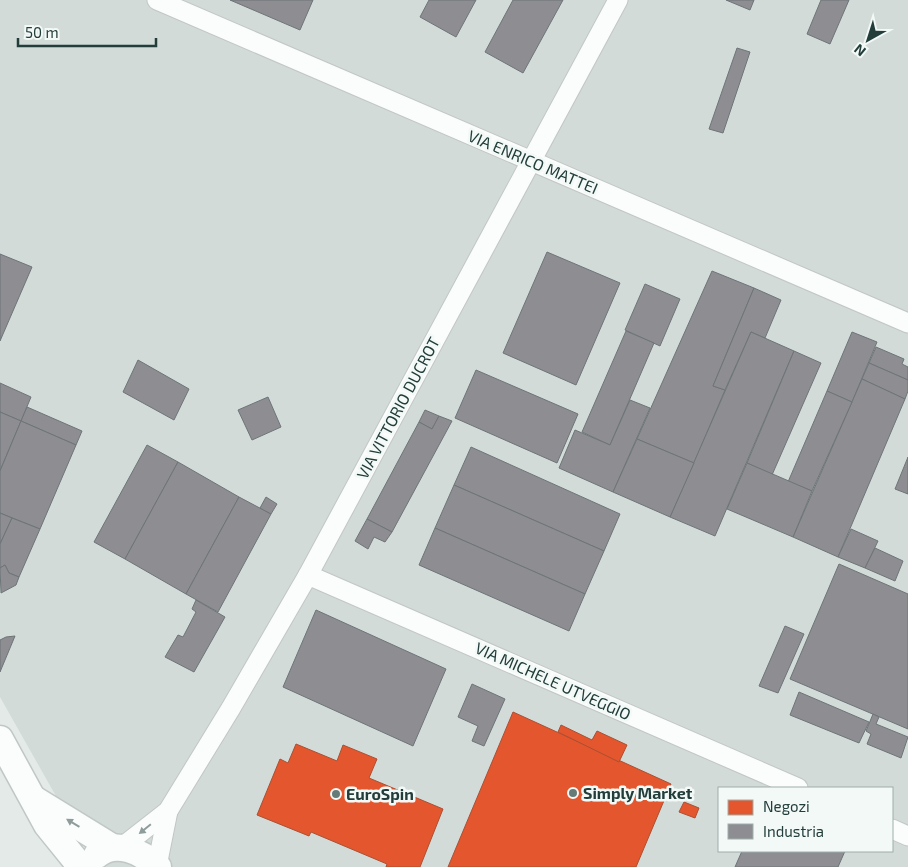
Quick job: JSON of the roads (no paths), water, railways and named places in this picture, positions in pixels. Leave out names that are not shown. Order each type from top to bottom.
[{"type":"street","name":"VIA ENRICO MATTEI","points":[[157,0],[908,324]]},
{"type":"street","name":"VIA VITTORIO DUCROT","points":[[168,811],[232,708],[308,575],[618,0]]},
{"type":"street","name":"VIA MICHELE UTVEGGIO","points":[[308,575],[796,787]]},
{"type":"street","points":[[0,740],[47,825],[81,867]]},
{"type":"street","points":[[34,799],[117,847],[136,852],[158,866],[168,811]]},
{"type":"street","points":[[87,867],[99,852],[117,847],[168,811]]},
{"type":"street","points":[[893,829],[908,836]]},
{"type":"place","name":"Simply Market","points":[[573,793]]},
{"type":"place","name":"EuroSpin","points":[[336,794]]}]
